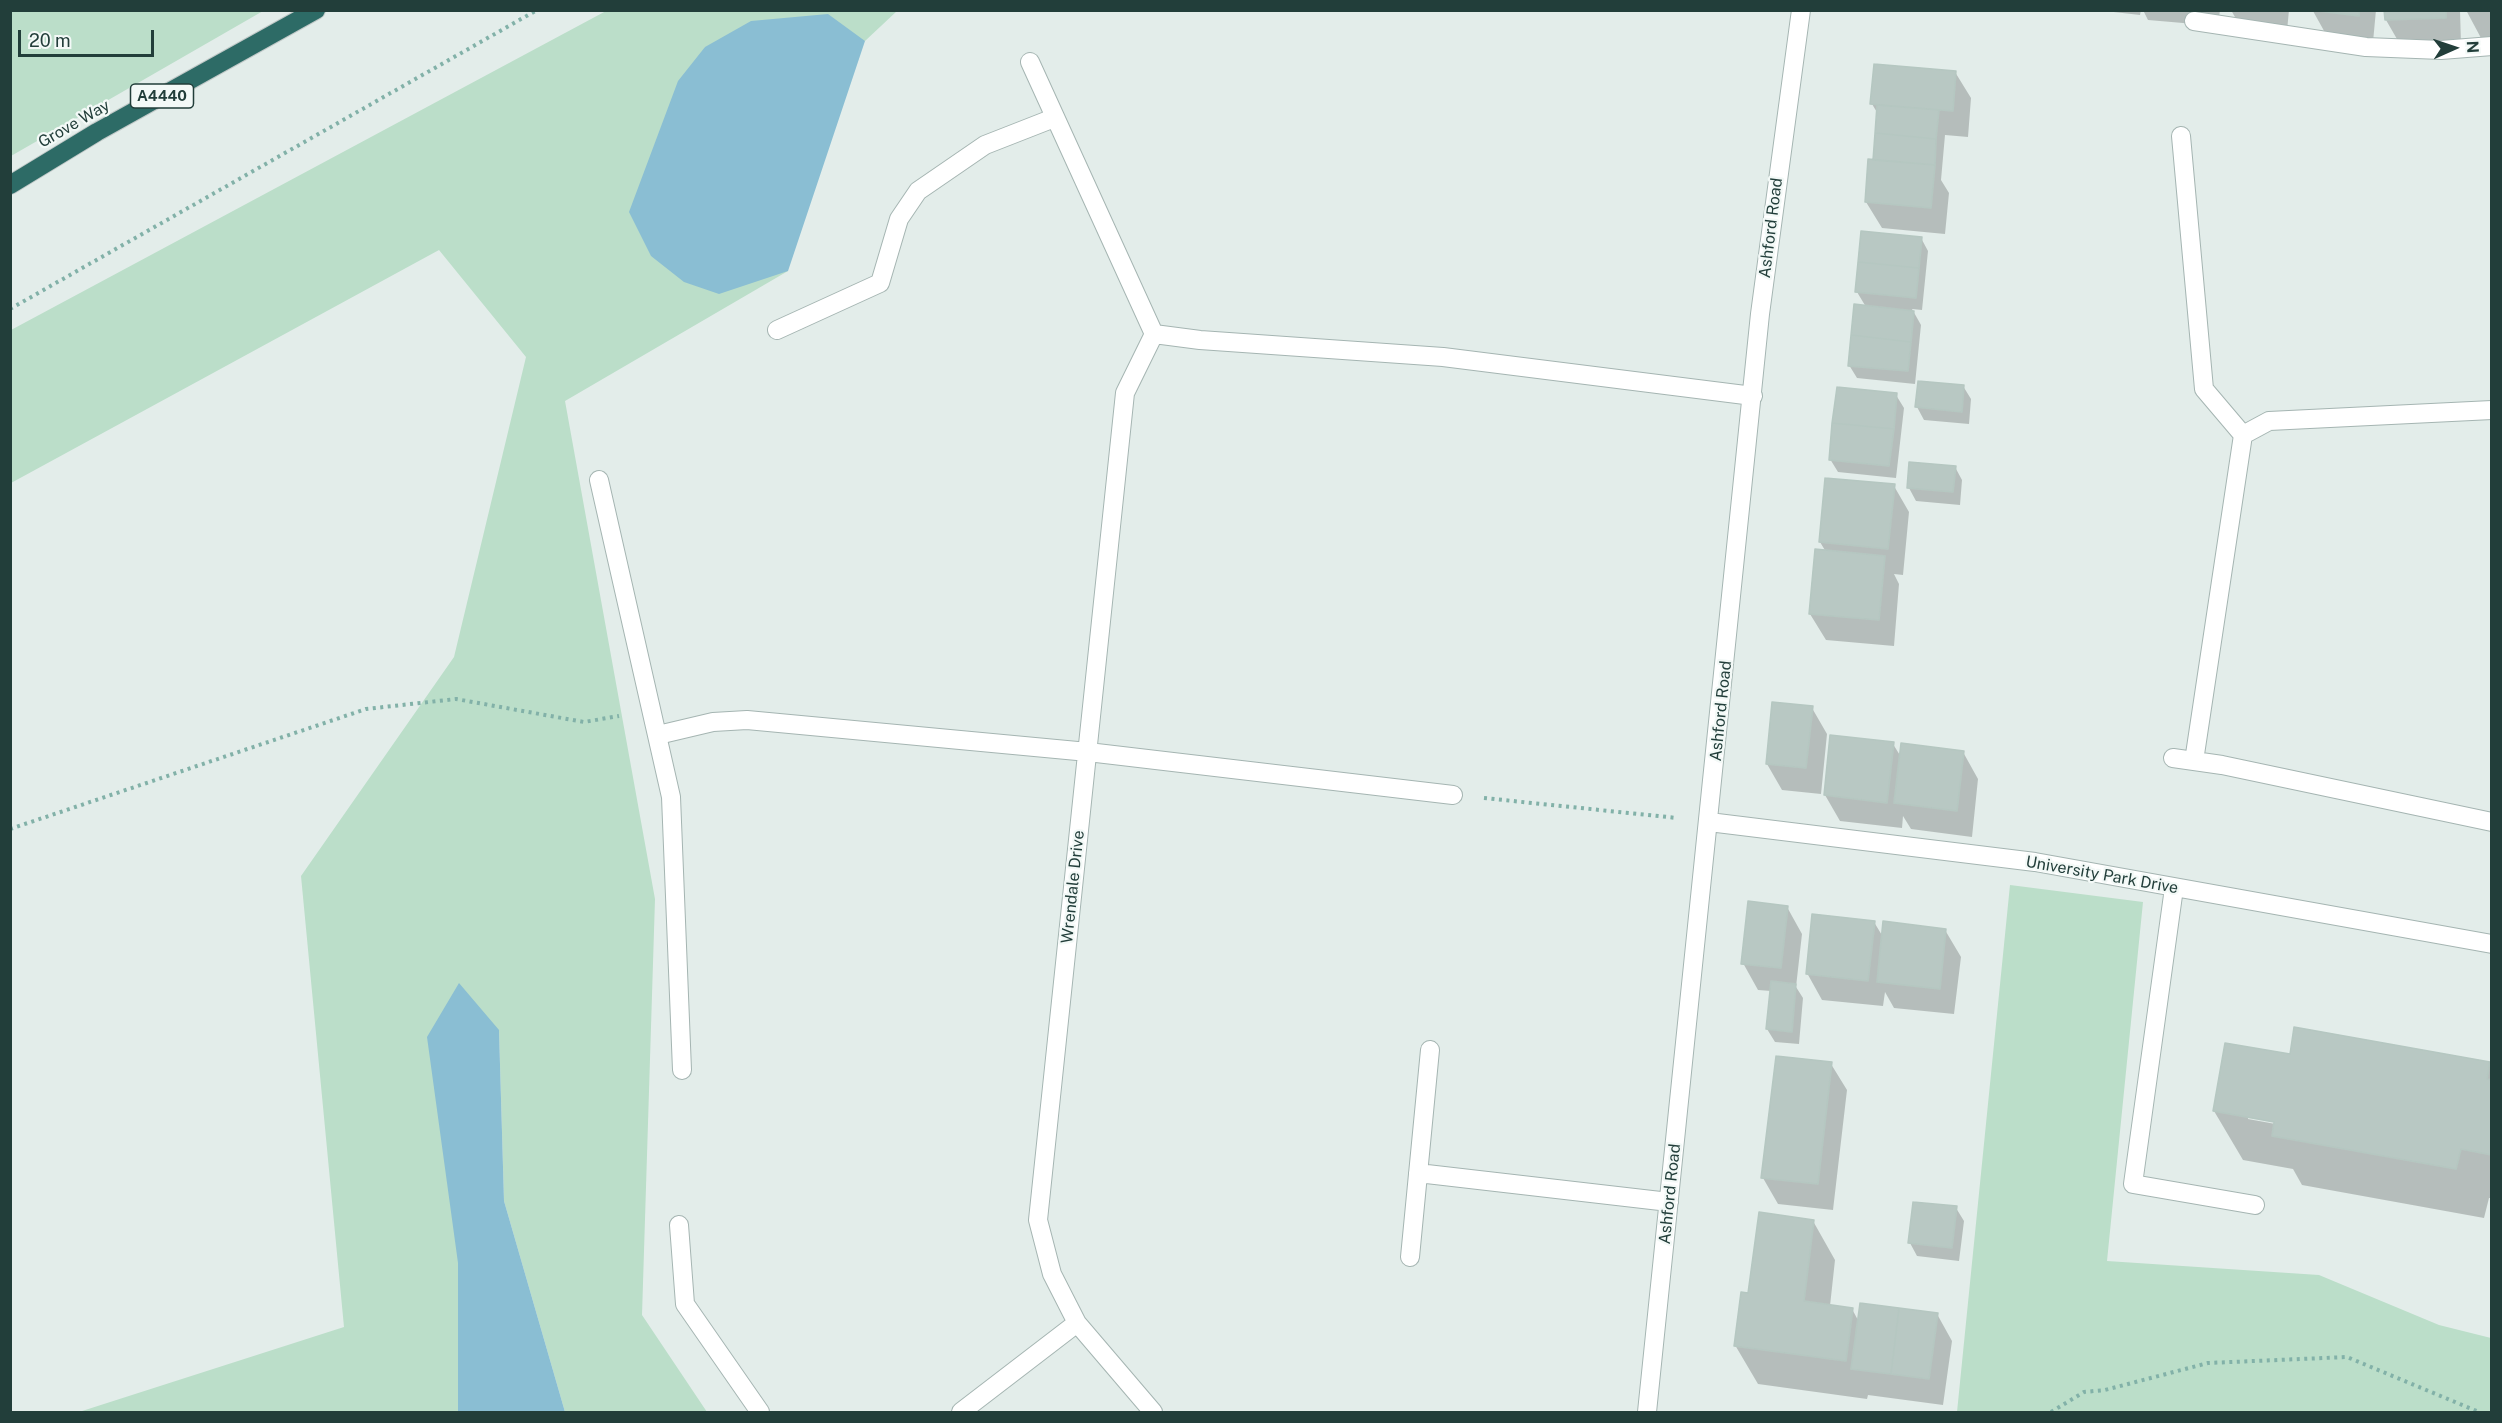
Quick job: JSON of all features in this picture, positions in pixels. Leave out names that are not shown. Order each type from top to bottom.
[{"type":"highway","name":"Grove Way","points":[[10,185],[97,132],[316,10]]},
{"type":"street","name":"Ashford Road","points":[[1647,1413],[1763,291],[1801,10]]},
{"type":"street","points":[[2194,21],[2366,47],[2441,50],[2492,46]]},
{"type":"street","points":[[1030,62],[1154,334],[1200,340],[1443,357],[1753,396]]},
{"type":"street","points":[[777,330],[880,283],[899,219],[918,191],[985,145],[1054,118]]},
{"type":"street","points":[[2181,136],[2205,389],[2243,435],[2193,761]]},
{"type":"street","name":"Wrendale Drive","points":[[1153,1413],[1077,1323],[1052,1274],[1038,1220],[1125,393],[1154,334]]},
{"type":"street","points":[[2243,435],[2269,421],[2492,410]]},
{"type":"street","points":[[599,480],[671,796],[682,1070]]},
{"type":"street","points":[[658,735],[713,722],[747,720],[1088,752],[1454,795]]},
{"type":"street","points":[[2173,758],[2222,765],[2492,822]]},
{"type":"street","name":"University Park Drive","points":[[1709,822],[2035,862],[2492,944]]},
{"type":"street","points":[[2174,888],[2133,1184],[2255,1205]]},
{"type":"street","points":[[1410,1257],[1430,1050]]},
{"type":"street","points":[[1418,1173],[1669,1202]]},
{"type":"street","points":[[679,1226],[685,1304],[760,1413]]},
{"type":"street","points":[[961,1413],[1077,1323]]},
{"type":"path","points":[[10,309],[537,10]]},
{"type":"path","points":[[10,829],[366,709],[456,699],[584,723],[652,710]]},
{"type":"path","points":[[1454,795],[1709,822]]},
{"type":"path","points":[[2051,1413],[2084,1392],[2105,1390],[2208,1364],[2347,1357],[2479,1413]]},
{"type":"green space","points":[[11,10],[263,10],[263,11],[11,156]]},
{"type":"green space","points":[[606,11],[897,11],[865,41],[705,47],[651,256],[788,271],[565,401],[655,899],[642,1315],[707,1412],[565,1412],[504,1201],[499,1030],[458,1263],[458,1412],[79,1412],[344,1327],[301,876],[454,657],[526,357],[439,250],[11,483],[11,330]]},
{"type":"green space","points":[[2010,885],[2143,902],[2107,1261],[2319,1275],[2439,1325],[2491,1338],[2491,1412],[1957,1412]]},
{"type":"water","points":[[828,14],[865,41],[788,271],[719,294],[684,282],[651,256],[629,212],[678,81],[705,47],[751,21]]},
{"type":"water","points":[[459,983],[499,1030],[504,1201],[565,1412],[458,1412],[458,1263],[427,1037]]},
{"type":"building","points":[[2311,10],[2359,10],[2359,16]]},
{"type":"building","points":[[2384,10],[2446,10],[2446,18],[2385,20]]},
{"type":"building","points":[[1874,64],[1956,71],[1953,111],[1870,104]]},
{"type":"building","points":[[1877,105],[1939,110],[1936,139],[1875,133]]},
{"type":"building","points":[[1875,133],[1936,139],[1935,165],[1873,160]]},
{"type":"building","points":[[1868,159],[1935,165],[1931,208],[1865,202]]},
{"type":"building","points":[[1861,231],[1922,237],[1919,268],[1858,262]]},
{"type":"building","points":[[1858,262],[1919,268],[1916,298],[1855,292]]},
{"type":"building","points":[[1854,304],[1914,311],[1911,342],[1851,335]]},
{"type":"building","points":[[1851,335],[1911,342],[1908,371],[1848,366]]},
{"type":"building","points":[[1918,381],[1964,385],[1962,412],[1915,407]]},
{"type":"building","points":[[1837,387],[1897,393],[1894,429],[1832,423]]},
{"type":"building","points":[[1832,423],[1894,429],[1889,466],[1829,460]]},
{"type":"building","points":[[1909,462],[1956,466],[1953,492],[1907,488]]},
{"type":"building","points":[[1825,478],[1895,484],[1888,549],[1819,542]]},
{"type":"building","points":[[1815,549],[1885,556],[1879,620],[1809,614]]},
{"type":"building","points":[[1772,702],[1813,706],[1806,768],[1766,764]]},
{"type":"building","points":[[1830,735],[1894,742],[1887,803],[1824,795]]},
{"type":"building","points":[[1901,743],[1964,751],[1957,811],[1894,803]]},
{"type":"building","points":[[1748,901],[1788,906],[1781,968],[1741,964]]},
{"type":"building","points":[[1812,914],[1875,921],[1868,981],[1806,974]]},
{"type":"building","points":[[1883,921],[1946,929],[1940,989],[1877,982]]},
{"type":"building","points":[[1771,981],[1796,984],[1792,1032],[1766,1029]]},
{"type":"building","points":[[2294,1027],[2490,1062],[2487,1079],[2492,1080],[2492,1155],[2461,1149],[2456,1169],[2272,1136],[2274,1122],[2213,1111],[2225,1043],[2290,1054]]},
{"type":"building","points":[[1776,1056],[1832,1062],[1818,1184],[1761,1178]]},
{"type":"building","points":[[1913,1202],[1957,1206],[1952,1248],[1908,1243]]},
{"type":"building","points":[[1759,1212],[1814,1220],[1804,1301],[1853,1308],[1846,1361],[1734,1346],[1741,1292],[1748,1293]]},
{"type":"building","points":[[1860,1303],[1899,1308],[1891,1374],[1851,1369]]},
{"type":"building","points":[[1899,1308],[1938,1313],[1929,1379],[1891,1374]]}]
